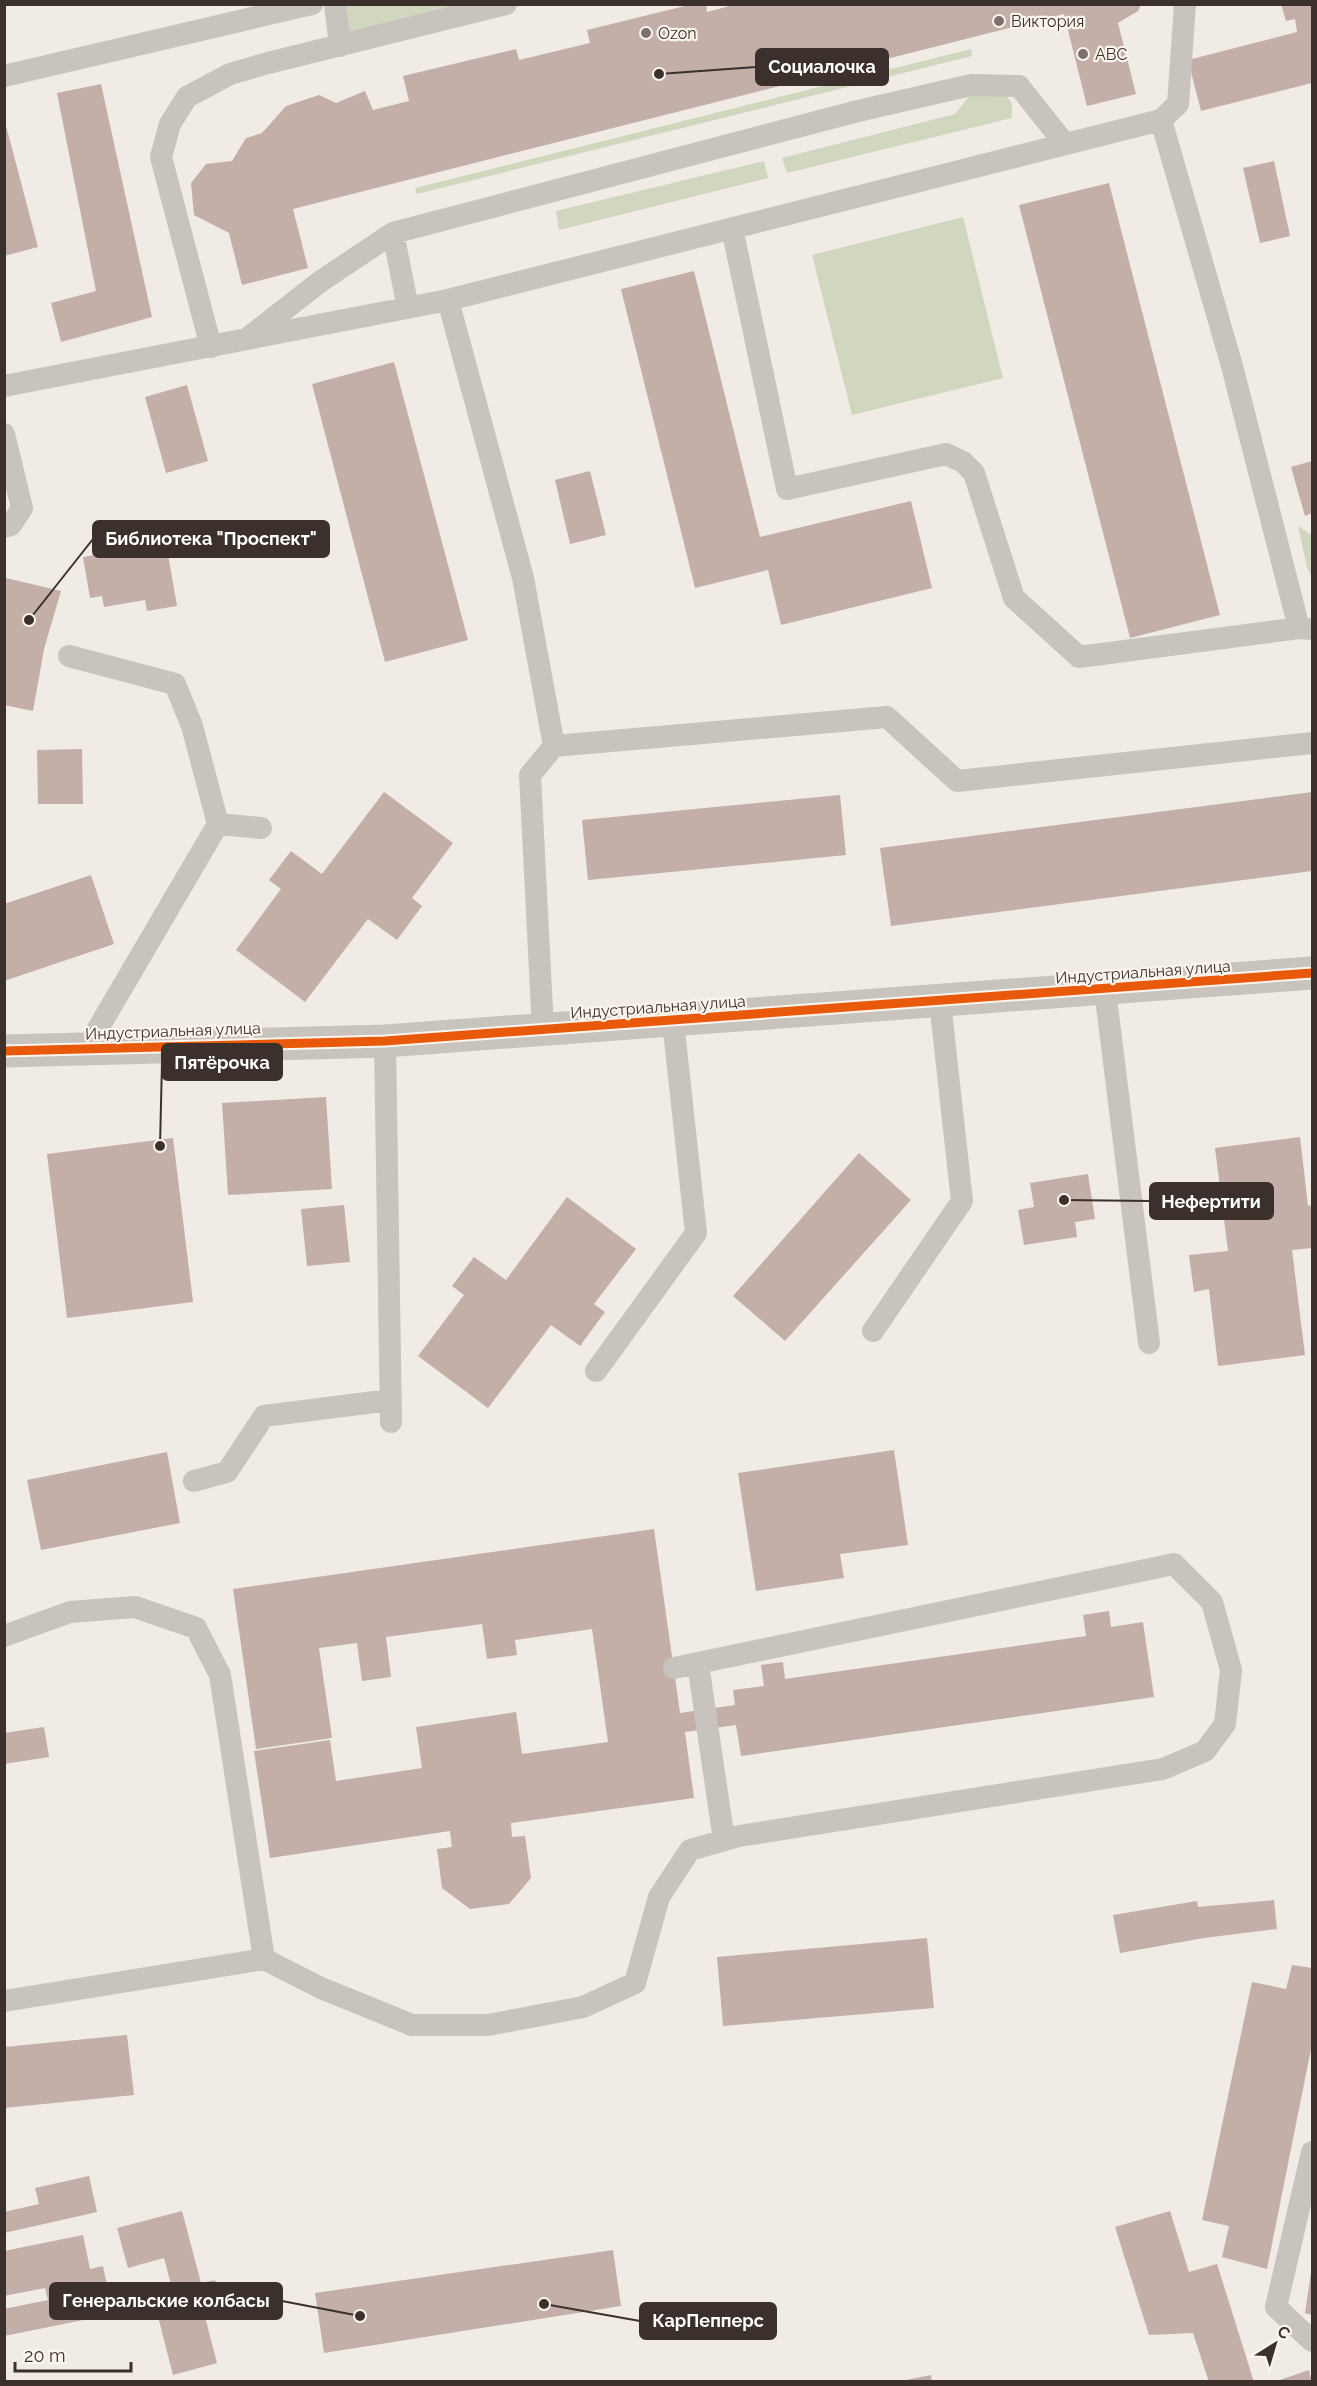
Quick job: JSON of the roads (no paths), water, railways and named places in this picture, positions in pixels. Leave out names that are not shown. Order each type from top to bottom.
[{"type":"street","name":"Индустриальная улица","points":[[4,1051],[385,1041],[1105,990],[1307,980]]},
{"type":"lane","points":[[4,76],[312,4]]},
{"type":"lane","points":[[334,4],[340,46]]},
{"type":"lane","points":[[211,347],[161,157],[170,124],[187,97],[230,74],[506,4]]},
{"type":"lane","points":[[4,386],[448,300],[1161,120],[1178,104],[1185,4]]},
{"type":"lane","points":[[245,340],[321,281],[393,233],[858,111],[971,85],[1019,86],[1065,144]]},
{"type":"lane","points":[[732,228],[787,489],[946,454],[963,462],[974,473],[1014,598],[1079,657],[1306,628],[1161,120]]},
{"type":"lane","points":[[393,233],[408,308]]},
{"type":"lane","points":[[448,300],[523,578],[554,746]]},
{"type":"lane","points":[[4,434],[22,507],[11,525],[4,527]]},
{"type":"lane","points":[[69,656],[175,684],[192,726],[218,824],[86,1048]]},
{"type":"lane","points":[[543,1030],[530,775],[554,746],[887,717],[957,781],[1312,743]]},
{"type":"lane","points":[[218,824],[261,828]]},
{"type":"lane","points":[[1105,990],[1149,1343]]},
{"type":"lane","points":[[873,1331],[962,1201],[940,1002]]},
{"type":"lane","points":[[596,1371],[696,1233],[673,1021]]},
{"type":"lane","points":[[194,1481],[227,1472],[264,1416],[391,1411],[385,1041]]},
{"type":"lane","points":[[4,2001],[264,1959],[321,1988],[412,2025],[488,2025],[583,2007],[634,1983],[659,1897],[690,1850],[724,1840],[1163,1769],[1205,1751],[1225,1724],[1230,1670],[1212,1602],[1174,1564],[674,1668]]},
{"type":"lane","points":[[5,1632],[70,1612],[135,1607],[196,1628],[220,1675],[264,1959]]},
{"type":"lane","points":[[698,1664],[724,1840]]},
{"type":"lane","points":[[1312,2152],[1276,2307],[1312,2341]]},
{"type":"place","name":"Виктория","points":[[999,21]]},
{"type":"place","name":"Ozon","points":[[646,33]]},
{"type":"place","name":"АВС","points":[[1083,54]]},
{"type":"place","name":"Социалочка","points":[[659,74]]},
{"type":"place","name":"Библиотека \"Проспект\"","points":[[29,620]]},
{"type":"place","name":"Пятёрочка","points":[[160,1146]]},
{"type":"place","name":"Нефертити","points":[[1064,1200]]},
{"type":"place","name":"КарПепперс","points":[[544,2304]]},
{"type":"place","name":"Генеральские колбасы","points":[[360,2316]]}]
